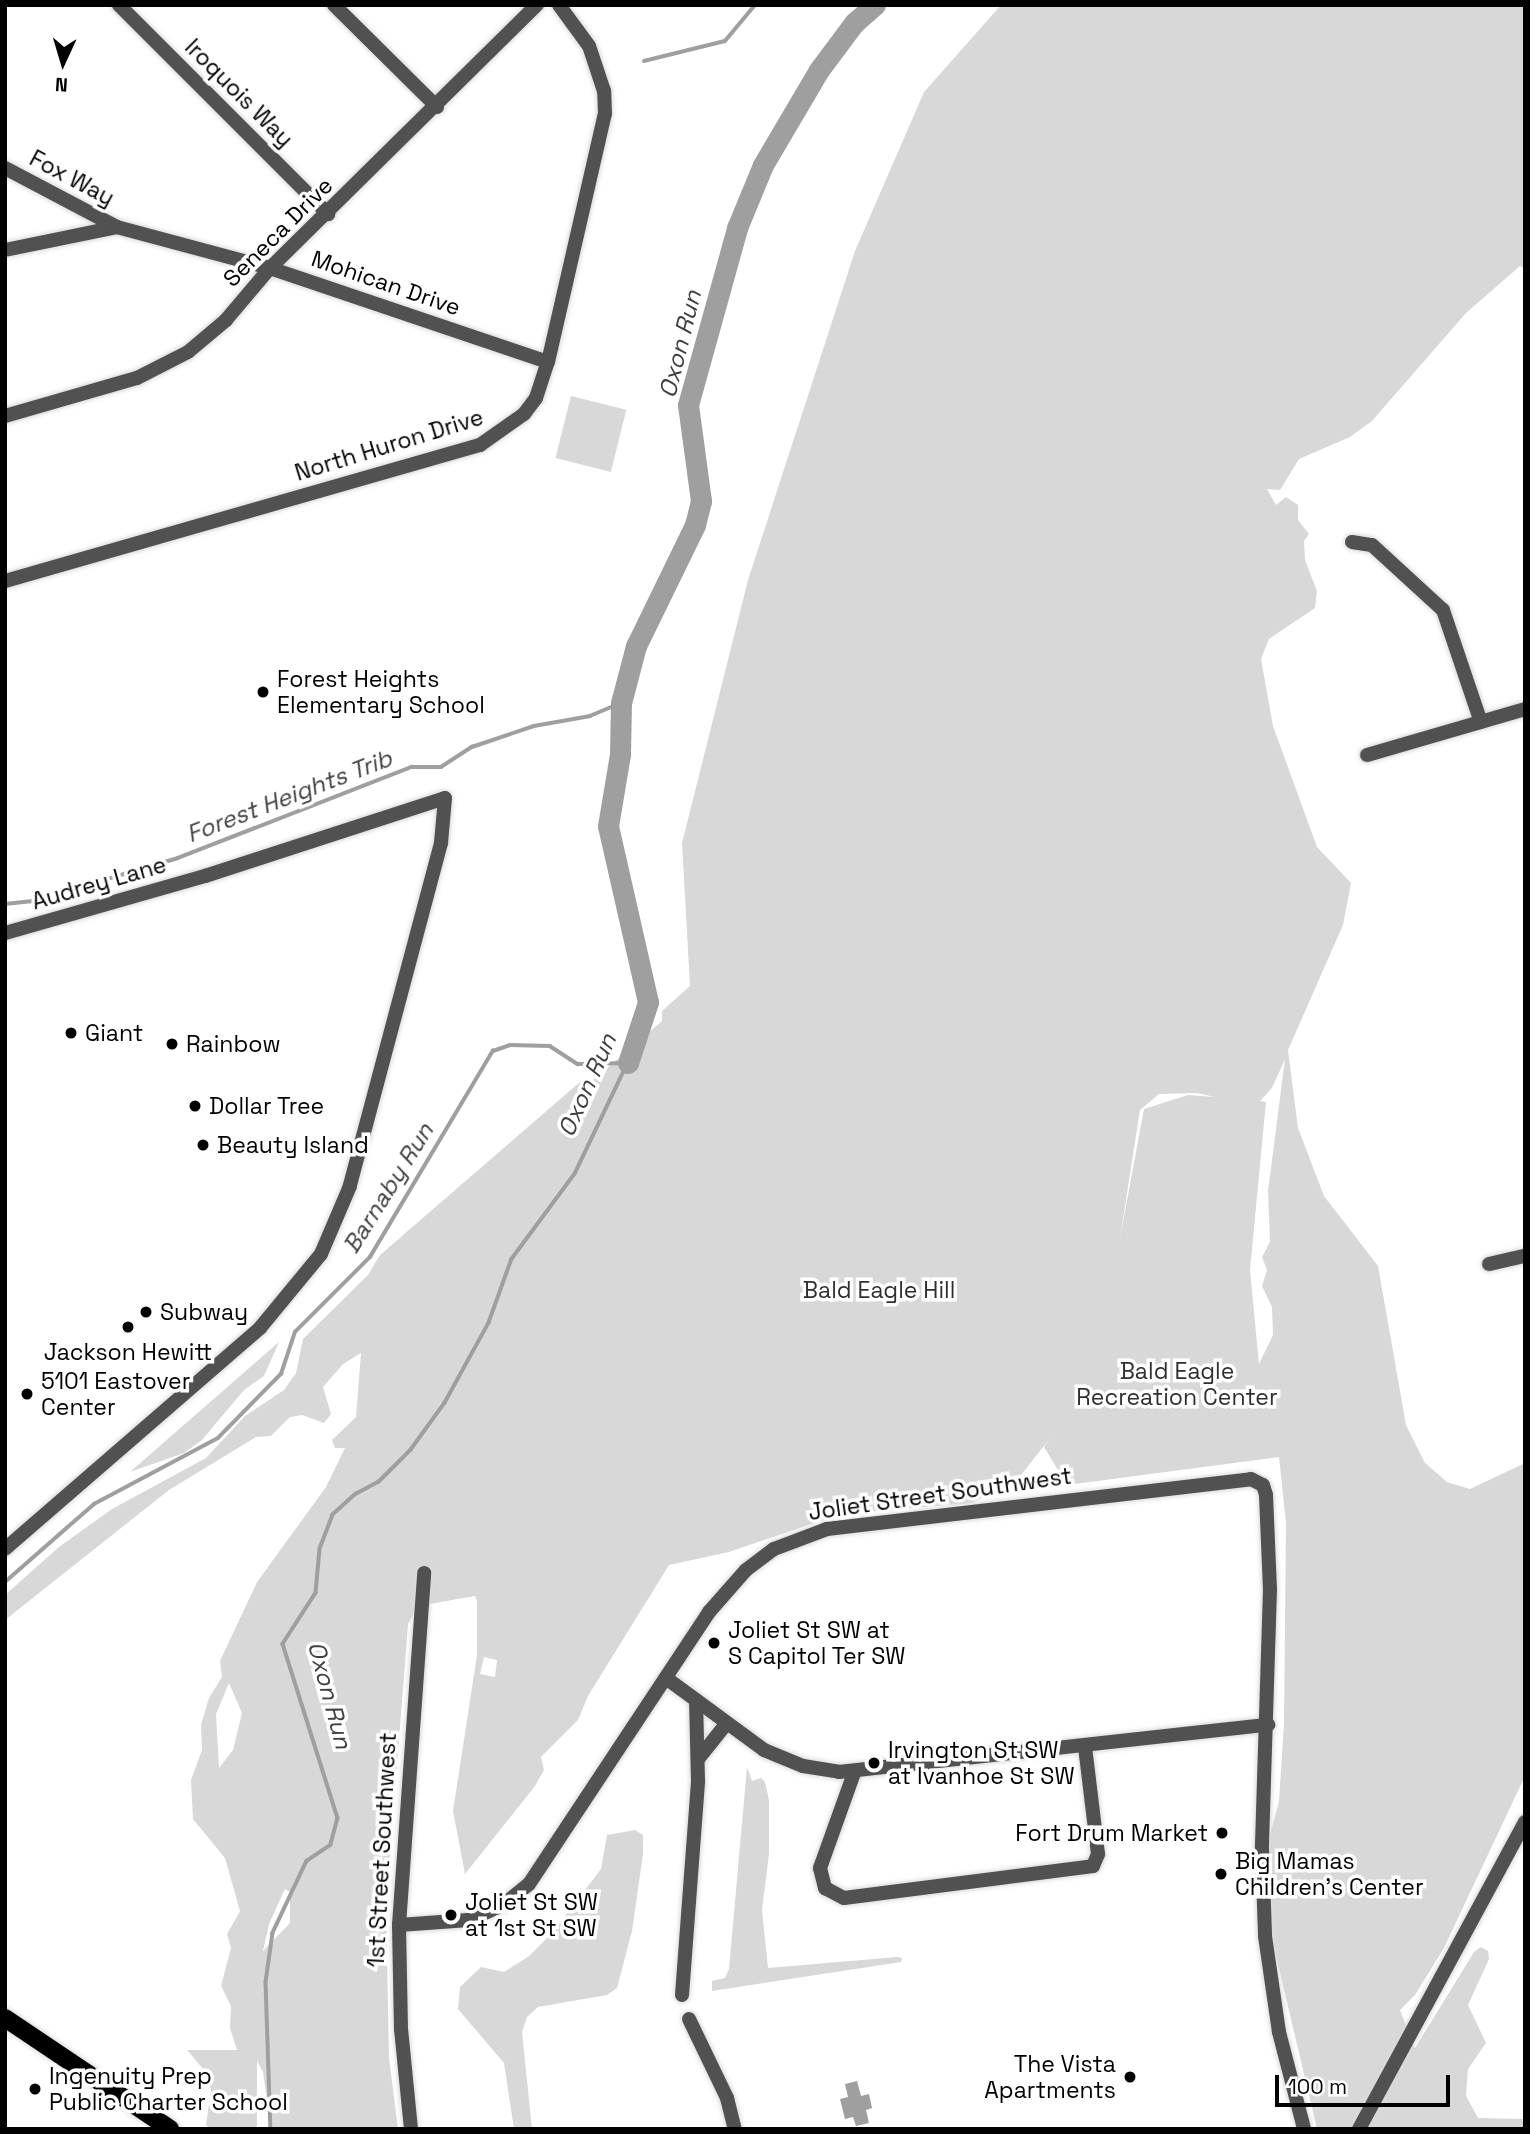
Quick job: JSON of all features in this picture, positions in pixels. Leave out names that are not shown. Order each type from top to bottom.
[{"type":"main road","points":[[5,2018],[170,2129]]},
{"type":"street","name":"Iroquois Way","points":[[119,5],[328,214]]},
{"type":"street","points":[[334,5],[437,107]]},
{"type":"street","name":"Seneca Drive","points":[[5,416],[164,366],[226,320],[270,268],[437,107],[537,5]]},
{"type":"street","name":"North Huron Drive","points":[[5,581],[480,445],[524,414],[536,398],[548,362],[605,114],[604,91],[589,46],[559,5]]},
{"type":"street","name":"Fox Way","points":[[5,168],[117,227]]},
{"type":"street","name":"Mohican Drive","points":[[5,250],[117,227],[270,268],[548,362]]},
{"type":"street","points":[[1352,542],[1372,545],[1443,610],[1481,722]]},
{"type":"street","points":[[1367,755],[1525,709]]},
{"type":"street","name":"Audrey Lane","points":[[5,933],[205,876],[445,798],[440,842],[350,1186],[321,1254],[260,1328],[5,1549]]},
{"type":"street","points":[[1489,1264],[1525,1256]]},
{"type":"street","name":"Joliet Street Southwest","points":[[399,1925],[469,1920],[496,1909],[523,1890],[709,1612],[746,1570],[774,1549],[808,1534],[1251,1479],[1263,1485],[1266,1495],[1268,1725]]},
{"type":"street","name":"1st Street Southwest","points":[[411,2129],[401,2029],[399,1925],[424,1573]]},
{"type":"street","points":[[666,1678],[726,1724],[783,1759],[817,1770],[854,1773],[1268,1725],[1262,1848],[1265,1936],[1276,2018],[1304,2129]]},
{"type":"street","points":[[682,1995],[699,1758],[696,1700]]},
{"type":"street","points":[[699,1758],[726,1724]]},
{"type":"street","points":[[854,1773],[820,1872],[825,1888],[844,1898],[1093,1866],[1098,1854],[1084,1746]]},
{"type":"street","points":[[1359,2129],[1525,1822]]},
{"type":"street","points":[[689,2019],[727,2098],[736,2129]]},
{"type":"green space","points":[[1001,5],[1525,5],[1525,268],[1520,266],[1466,313],[1372,421],[1350,437],[1299,459],[1280,490],[1267,489],[1276,505],[1286,497],[1298,505],[1298,520],[1309,534],[1304,541],[1305,560],[1317,591],[1315,608],[1269,639],[1261,659],[1273,726],[1317,847],[1351,883],[1343,925],[1288,1050],[1298,1128],[1324,1196],[1378,1266],[1406,1425],[1425,1463],[1447,1482],[1470,1489],[1525,1463],[1525,1776],[1444,1948],[1415,1995],[1400,2010],[1415,2048],[1474,1952],[1481,1947],[1488,1951],[1489,1959],[1468,2005],[1486,2043],[1468,2069],[1466,2096],[1478,2118],[1525,2119],[1525,2129],[1317,2129],[1258,1880],[1279,1801],[1284,1723],[1286,1523],[1279,1457],[1067,1485],[1044,1447],[1050,1438],[1011,1488],[1005,1486],[972,1503],[841,1514],[729,1552],[669,1565],[588,1696],[578,1720],[541,1757],[544,1770],[535,1786],[465,1874],[453,1811],[477,1655],[477,1601],[475,1596],[418,1606],[408,1624],[386,1907],[389,2058],[398,2129],[271,2129],[263,2072],[257,2061],[257,2129],[211,2129],[206,2125],[211,2090],[204,2070],[187,2050],[237,2050],[230,2028],[231,2006],[221,1986],[231,1948],[227,1934],[240,1911],[225,1858],[193,1819],[191,1780],[202,1750],[201,1725],[209,1698],[222,1677],[220,1661],[257,1582],[326,1487],[345,1448],[335,1448],[332,1440],[356,1417],[361,1353],[343,1364],[323,1387],[331,1414],[324,1423],[302,1415],[290,1417],[271,1436],[256,1437],[169,1490],[5,1620],[5,1595],[59,1547],[112,1509],[206,1458],[245,1416],[284,1390],[296,1373],[303,1339],[368,1275],[380,1255],[580,1082],[585,1087],[662,1021],[662,1011],[690,986],[682,843],[748,580],[855,251],[924,92]],"holes":[[[1285,1059],[1268,1191],[1270,1242],[1262,1257],[1267,1270],[1262,1286],[1272,1307],[1273,1335],[1259,1364],[1250,1270],[1266,1102],[1260,1101],[1272,1088]],[[1197,1093],[1215,1097],[1188,1095],[1144,1109],[1120,1238],[1140,1110],[1159,1094]],[[484,1657],[497,1660],[495,1677],[480,1674]],[[229,1683],[242,1713],[233,1750],[219,1768],[216,1714]],[[285,1889],[290,1892],[290,1923],[263,1951],[269,1924]]]},
{"type":"green space","points":[[571,396],[626,410],[611,472],[556,458]]},
{"type":"green space","points":[[279,1342],[264,1376],[244,1390],[202,1440],[184,1453],[130,1472]]},
{"type":"green space","points":[[747,1767],[752,1781],[761,1778],[765,1782],[769,1800],[769,1854],[762,1910],[768,1968],[897,1957],[902,1958],[901,1962],[712,1991],[712,1981],[725,1978],[729,1969]]},
{"type":"green space","points":[[635,1830],[643,1835],[643,1854],[632,1931],[617,1988],[607,1995],[538,2007],[527,2017],[522,2032],[532,2129],[514,2129],[504,2063],[458,2009],[460,1987],[481,1967],[504,1972],[529,1956],[553,1932],[601,1869],[607,1835]]},
{"type":"shaded area","points":[[857,2081],[861,2096],[869,2094],[872,2108],[866,2110],[869,2123],[856,2126],[853,2117],[845,2119],[840,2099],[848,2097],[845,2084]]},
{"type":"waterway","points":[[644,61],[725,41],[755,5]]},
{"type":"waterway","name":"Oxon Run","points":[[628,1063],[648,1002],[608,826],[620,754],[621,703],[636,646],[695,525],[701,501],[688,405],[737,228],[763,165],[819,70],[854,23],[875,5]]},
{"type":"waterway","name":"Forest Heights Trib","points":[[5,904],[33,901],[178,858],[412,767],[441,767],[472,747],[534,726],[590,716],[621,703]]},
{"type":"waterway","name":"Oxon Run","points":[[5,1582],[94,1504],[218,1438],[281,1374],[295,1332],[370,1257],[493,1051],[510,1045],[550,1046],[578,1064],[628,1063],[575,1174],[512,1259],[489,1323],[445,1403],[411,1450],[379,1482],[356,1494],[333,1515],[320,1549],[316,1593],[283,1644],[338,1818],[331,1845],[307,1861],[273,1933],[266,1982],[271,2129]]},
{"type":"place","name":"Forest Heights Elementary School","points":[[263,692]]},
{"type":"place","name":"Giant","points":[[71,1033]]},
{"type":"place","name":"Rainbow","points":[[172,1044]]},
{"type":"place","name":"Dollar Tree","points":[[195,1106]]},
{"type":"place","name":"Beauty Island","points":[[203,1145]]},
{"type":"place","name":"Subway","points":[[146,1312]]},
{"type":"place","name":"Jackson Hewitt","points":[[128,1327]]},
{"type":"place","name":"5101 Eastover Center","points":[[27,1394]]},
{"type":"place","name":"Joliet St SW at S Capitol Ter SW","points":[[714,1643]]},
{"type":"place","name":"Irvington St SW at Ivanhoe St SW","points":[[874,1763]]},
{"type":"place","name":"Fort Drum Market","points":[[1222,1833]]},
{"type":"place","name":"Big Mamas Children's Center","points":[[1221,1874]]},
{"type":"place","name":"Joliet St SW at 1st St SW","points":[[451,1915]]},
{"type":"place","name":"The Vista Apartments","points":[[1130,2077]]},
{"type":"place","name":"Ingenuity Prep Public Charter School","points":[[35,2089]]},
{"type":"water label","name":"Barnaby Run","points":[[388,1188]]},
{"type":"park label","name":"Bald Eagle Hill","points":[[879,1290]]},
{"type":"park label","name":"Bald Eagle Recreation Center","points":[[1177,1384]]}]
